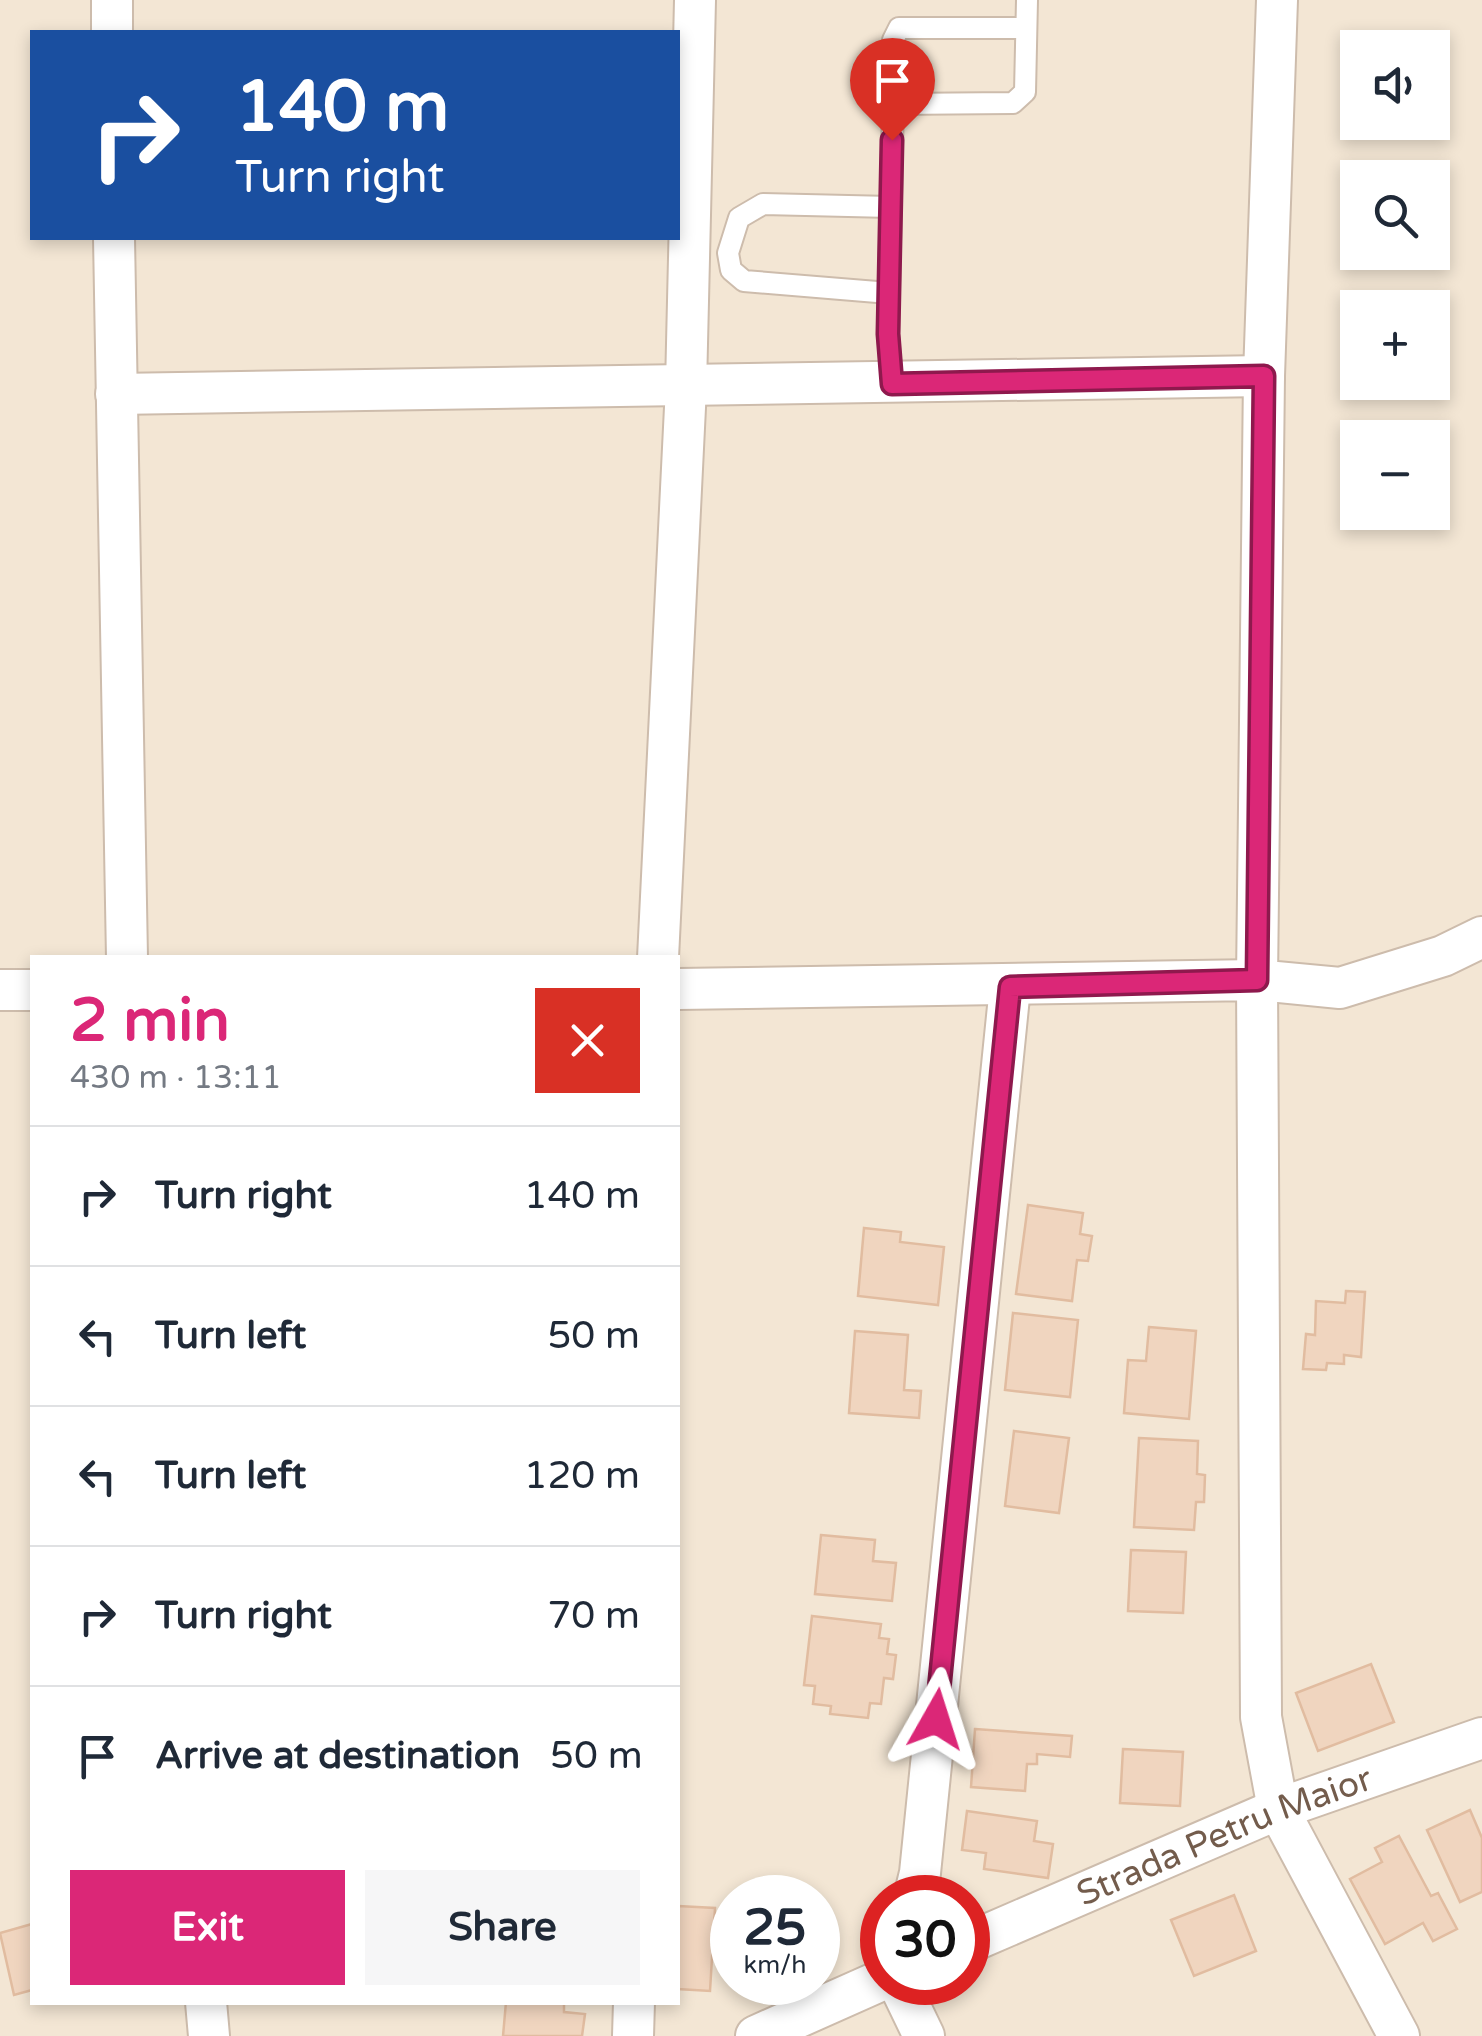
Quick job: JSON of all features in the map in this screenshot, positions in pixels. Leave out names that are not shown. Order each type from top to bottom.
[{"type":"street","points":[[112,0],[112,30]]},
{"type":"street","points":[[658,955],[686,388],[695,0]]},
{"type":"street","points":[[1277,0],[1264,376],[1257,980],[1261,1717],[1278,1809],[1399,2036]]},
{"type":"street","points":[[114,240],[128,955]]},
{"type":"street","points":[[116,394],[1264,376]]},
{"type":"street","points":[[680,989],[1010,987],[1257,980],[1340,988],[1443,956],[1482,937]]},
{"type":"street","points":[[920,1875],[1010,987]]},
{"type":"street","points":[[0,990],[30,990]]},
{"type":"street","name":"Strada Petru Maior","points":[[990,1933],[1278,1809],[1482,1738]]},
{"type":"street","points":[[756,2036],[860,1990]]},
{"type":"street","points":[[206,2005],[209,2036]]},
{"type":"street","points":[[634,2005],[634,2036]]},
{"type":"street","points":[[909,2005],[924,2036]]},
{"type":"lane","points":[[894,104],[1013,103],[1025,92],[1026,0]]},
{"type":"lane","points":[[892,384],[889,293],[893,40],[899,28],[1026,28]]},
{"type":"lane","points":[[889,293],[744,281],[731,270],[728,253],[739,218],[763,204],[890,207]]},
{"type":"shaded area","points":[[0,0],[1482,0],[1482,2036],[0,2036]]},
{"type":"building","points":[[1028,1205],[1083,1213],[1080,1234],[1092,1236],[1088,1261],[1077,1260],[1072,1301],[1016,1294]]},
{"type":"building","points":[[864,1228],[901,1232],[900,1242],[944,1247],[938,1305],[858,1296]]},
{"type":"building","points":[[1346,1291],[1365,1292],[1361,1357],[1344,1355],[1344,1364],[1327,1363],[1326,1370],[1303,1369],[1306,1334],[1315,1335],[1316,1301],[1345,1303]]},
{"type":"building","points":[[1013,1313],[1078,1320],[1070,1397],[1005,1390]]},
{"type":"building","points":[[1149,1327],[1196,1331],[1189,1419],[1124,1413],[1128,1360],[1146,1361]]},
{"type":"building","points":[[855,1331],[908,1335],[904,1390],[921,1391],[919,1418],[849,1413]]},
{"type":"building","points":[[1014,1431],[1069,1438],[1059,1513],[1005,1506]]},
{"type":"building","points":[[1139,1438],[1198,1441],[1197,1474],[1205,1475],[1204,1502],[1196,1502],[1194,1530],[1134,1527]]},
{"type":"building","points":[[821,1535],[875,1540],[873,1561],[896,1563],[892,1601],[815,1594]]},
{"type":"building","points":[[1131,1550],[1186,1552],[1183,1613],[1128,1611]]},
{"type":"building","points":[[812,1616],[881,1624],[879,1638],[889,1639],[887,1654],[896,1655],[893,1679],[884,1678],[881,1704],[870,1703],[868,1718],[830,1714],[831,1706],[813,1704],[815,1686],[804,1685]]},
{"type":"building","points":[[1371,1664],[1394,1722],[1318,1751],[1296,1693]]},
{"type":"building","points":[[975,1729],[1072,1736],[1070,1757],[1037,1754],[1037,1764],[1027,1764],[1025,1791],[971,1787]]},
{"type":"building","points":[[1123,1749],[1183,1752],[1180,1806],[1120,1803]]},
{"type":"building","points":[[1470,1810],[1482,1838],[1482,1892],[1460,1902],[1427,1830]]},
{"type":"building","points":[[967,1811],[1037,1821],[1034,1841],[1053,1844],[1048,1878],[984,1869],[986,1853],[962,1850]]},
{"type":"building","points":[[1399,1836],[1431,1896],[1438,1893],[1457,1929],[1433,1941],[1423,1923],[1385,1944],[1350,1879],[1382,1862],[1375,1848]]},
{"type":"building","points":[[1234,1895],[1256,1951],[1194,1976],[1171,1920]]},
{"type":"building","points":[[680,1906],[710,1908],[710,1991],[680,1989]]},
{"type":"building","points":[[30,1925],[30,1991],[14,1995],[0,1933]]},
{"type":"building","points":[[506,2005],[564,2005],[564,2012],[585,2014],[582,2036],[503,2036]]},
{"type":"route","points":[[892,140],[888,334],[892,384],[1264,376],[1257,980],[1010,987],[936,1719]]}]
